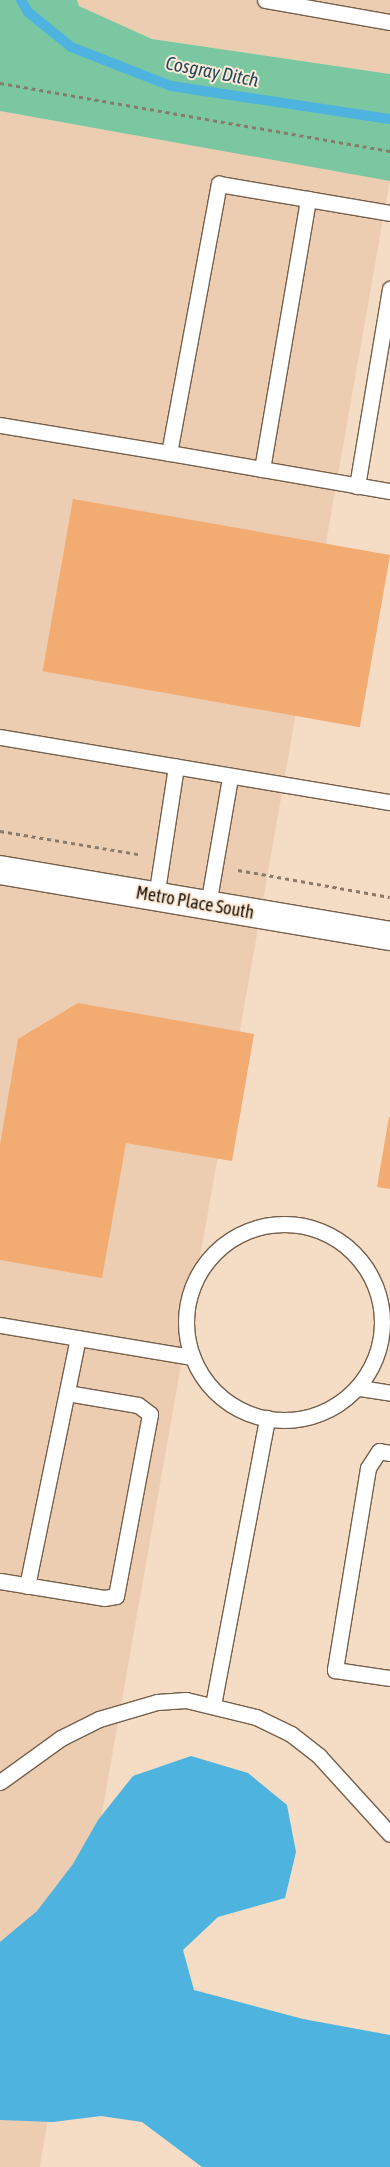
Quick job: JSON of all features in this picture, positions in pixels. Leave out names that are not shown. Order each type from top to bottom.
[{"type":"street","name":"Metro Place South","points":[[0,870],[390,936]]},
{"type":"lane","points":[[265,0],[390,22]]},
{"type":"lane","points":[[169,453],[219,184],[390,213]]},
{"type":"lane","points":[[262,469],[308,199]]},
{"type":"lane","points":[[357,486],[390,289]]},
{"type":"lane","points":[[0,425],[390,491]]},
{"type":"lane","points":[[0,737],[230,777],[390,802]]},
{"type":"lane","points":[[156,897],[176,767]]},
{"type":"lane","points":[[208,906],[230,777]]},
{"type":"lane","points":[[268,1224],[300,1224],[338,1240],[357,1255],[374,1283],[382,1314],[380,1347],[360,1388],[315,1415],[283,1420],[251,1415],[222,1399],[200,1375],[187,1346],[185,1313],[193,1282],[211,1254],[237,1235],[268,1224]]},
{"type":"lane","points":[[0,1325],[192,1357]]},
{"type":"lane","points":[[27,1586],[78,1338]]},
{"type":"lane","points":[[360,1388],[390,1393]]},
{"type":"lane","points":[[0,1581],[104,1598],[116,1596],[150,1414],[138,1405],[67,1393]]},
{"type":"lane","points":[[213,1705],[266,1418]]},
{"type":"lane","points":[[390,1453],[379,1451],[368,1468],[335,1670],[390,1678]]},
{"type":"lane","points":[[0,1782],[61,1738],[99,1719],[157,1702],[186,1700],[213,1705],[256,1717],[291,1734],[319,1756],[390,1834]]},
{"type":"path","points":[[0,83],[390,151]]},
{"type":"shaded area","points":[[77,0],[390,0],[390,74],[152,39],[79,6]]},
{"type":"shaded area","points":[[0,111],[390,180],[40,2167],[0,2167]]},
{"type":"green space","points":[[0,0],[77,0],[79,6],[152,39],[390,74],[390,181],[0,111]]},
{"type":"water","points":[[191,1756],[248,1773],[287,1805],[296,1852],[285,1898],[218,1917],[183,1950],[194,1990],[303,2019],[390,2035],[390,2167],[202,2167],[142,2122],[101,2116],[53,2122],[0,2120],[0,1942],[37,1911],[73,1864],[98,1820],[133,1776]]},
{"type":"building","points":[[73,499],[390,555],[360,727],[43,671]]},
{"type":"building","points":[[78,1003],[254,1034],[232,1161],[126,1143],[102,1278],[0,1260],[0,1145],[18,1039]]},
{"type":"building","points":[[390,1117],[390,1189],[377,1187]]},
{"type":"waterway","name":"Cosgray Ditch","points":[[21,0],[28,12],[71,47],[171,86],[390,119]]}]
